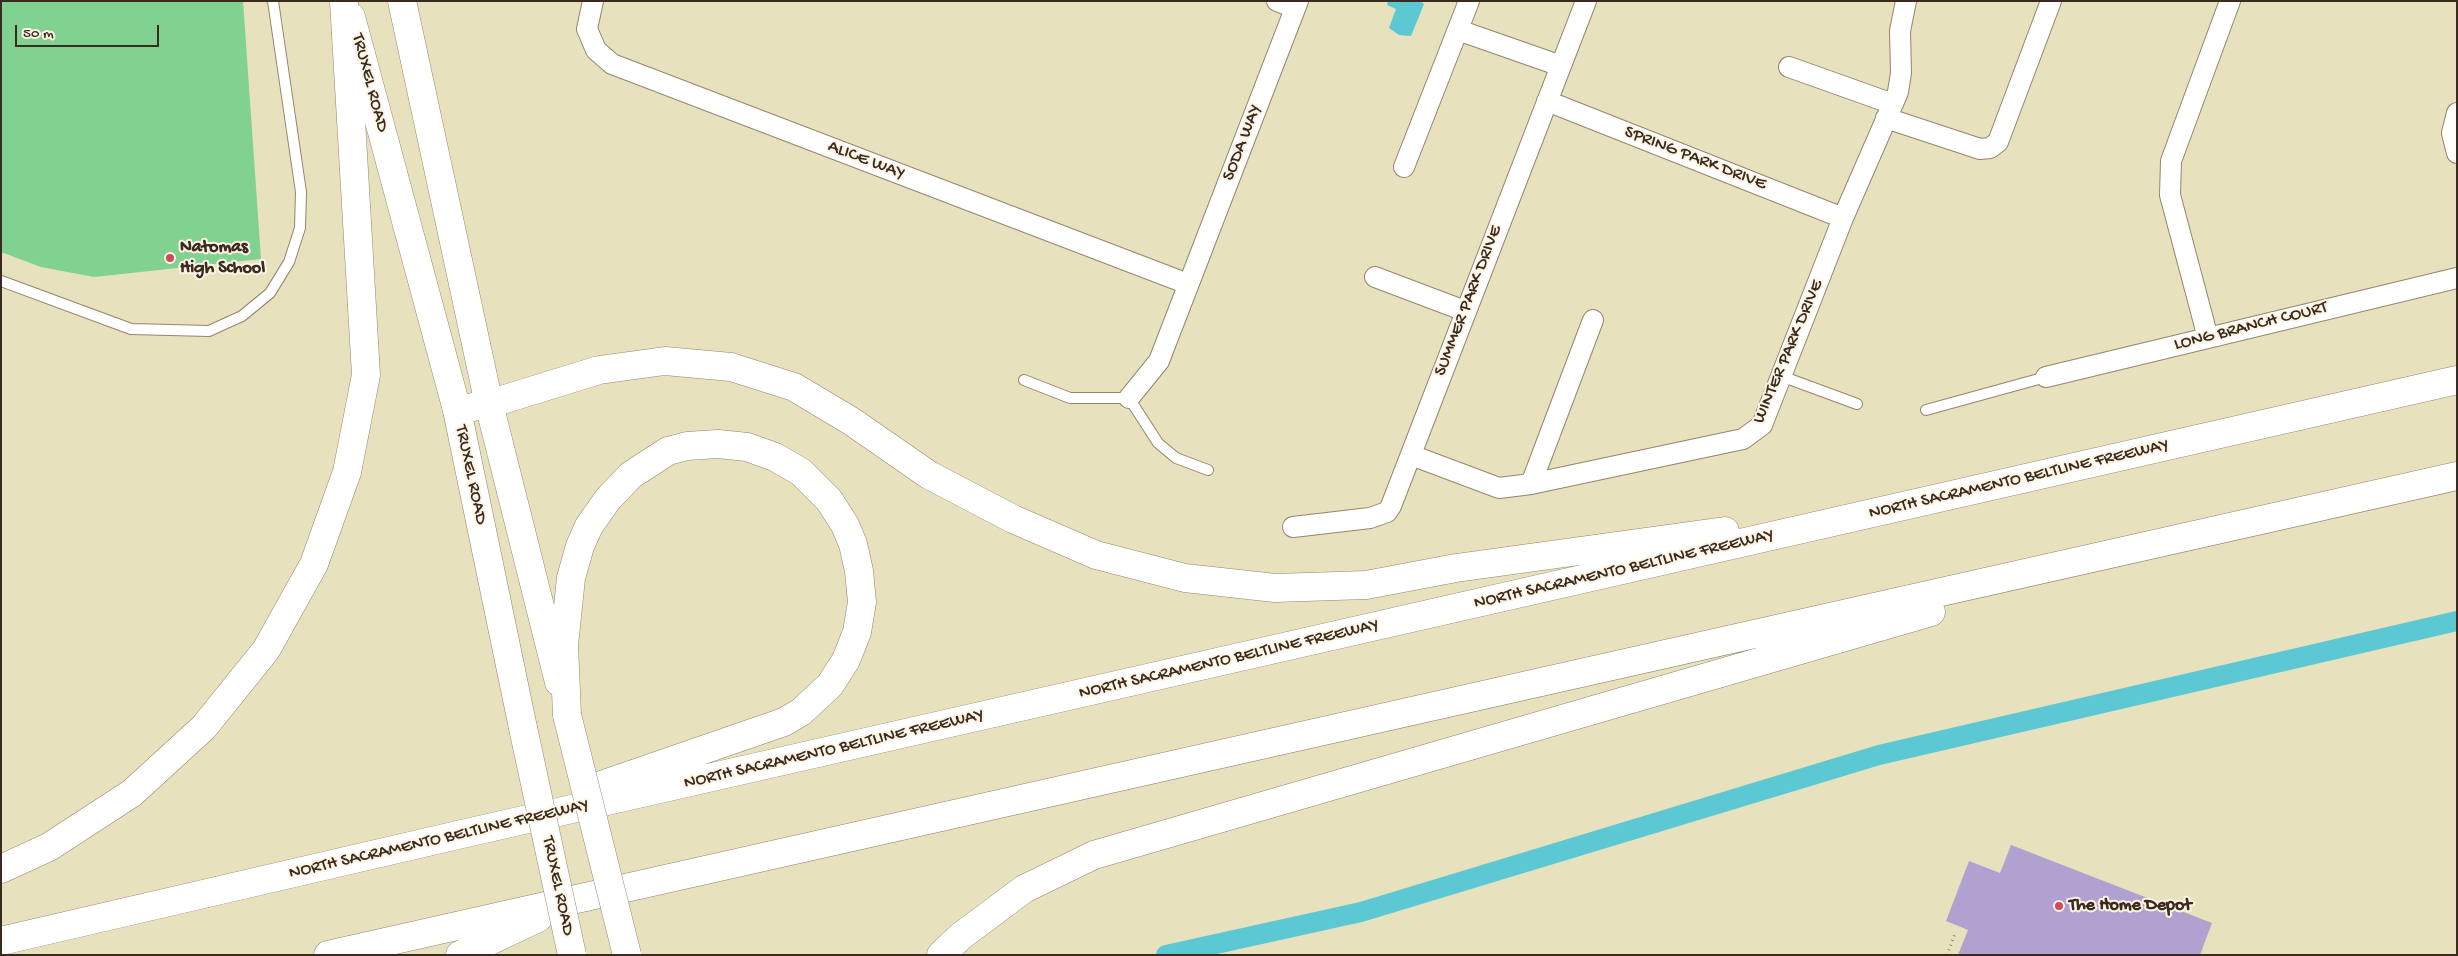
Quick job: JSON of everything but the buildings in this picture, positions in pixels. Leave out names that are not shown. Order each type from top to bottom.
[{"type":"main road","name":"TRUXEL ROAD","points":[[345,1],[457,410],[572,955]]},
{"type":"main road","points":[[1,869],[49,847],[132,793],[204,727],[266,650],[314,564],[348,472],[366,375],[345,1]]},
{"type":"main road","name":"TRUXEL ROAD","points":[[402,1],[489,404],[627,955]]},
{"type":"main road","points":[[457,410],[489,404],[599,370],[665,361],[731,367],[794,387],[851,421],[929,475],[1013,519],[1096,555],[1184,578],[1275,588],[1366,585],[1456,568],[1915,504]]},
{"type":"main road","name":"NORTH SACRAMENTO BELTLINE FREEWAY","points":[[1,941],[462,834],[2457,380]]},
{"type":"main road","points":[[462,834],[784,722],[816,699],[830,685],[846,660],[857,632],[862,602],[859,570],[853,544],[845,525],[829,500],[801,472],[775,457],[747,447],[718,444],[687,446],[668,451],[631,476],[608,499],[589,526],[580,546],[571,578],[564,645],[567,715]]},
{"type":"main road","points":[[328,955],[2457,476]]},
{"type":"main road","points":[[941,955],[961,936],[1024,889],[1094,855],[2195,535]]},
{"type":"main road","points":[[460,955],[586,896]]},
{"type":"street","name":"ALICE WAY","points":[[593,1],[587,29],[596,50],[612,64],[1188,284]]},
{"type":"street","points":[[1404,167],[1469,1]]},
{"type":"street","name":"SUMMER PARK DRIVE","points":[[1293,527],[1370,518],[1388,512],[1586,1]]},
{"type":"street","name":"WINTER PARK DRIVE","points":[[1411,455],[1499,488],[1531,484],[1743,439],[1751,435],[1762,425],[1843,218],[1898,92],[1901,73],[1900,31],[1906,1]]},
{"type":"street","points":[[1789,67],[1980,149],[1990,148],[1998,142],[2051,1]]},
{"type":"street","points":[[2208,338],[2170,195],[2171,161],[2230,1]]},
{"type":"street","name":"SODA WAY","points":[[1129,398],[1159,361],[1290,4]]},
{"type":"street","points":[[1458,30],[1561,66]]},
{"type":"street","name":"SPRING PARK DRIVE","points":[[1547,101],[1843,218]]},
{"type":"street","points":[[2457,113],[2452,133],[2457,152]]},
{"type":"street","points":[[1375,277],[1465,311]]},
{"type":"street","name":"LONG BRANCH COURT","points":[[2046,378],[2457,278]]},
{"type":"street","points":[[1531,484],[1593,320]]},
{"type":"lane","points":[[1,281],[130,330],[209,331],[242,316],[270,293],[290,262],[300,228],[301,192],[273,1]]},
{"type":"lane","points":[[1781,376],[1857,404]]},
{"type":"lane","points":[[1926,410],[2046,378]]},
{"type":"lane","points":[[1024,380],[1070,398],[1129,398],[1158,443],[1176,458],[1208,470]]},
{"type":"path","points":[[1947,955],[1955,934]]},
{"type":"green space","points":[[1,1],[243,1],[261,259],[94,277],[41,267],[1,252]]},
{"type":"water","points":[[1388,1],[1420,1],[1424,4],[1411,36],[1399,35],[1389,28],[1396,9],[1387,5]]},
{"type":"waterway","points":[[1166,955],[1361,912],[1879,755],[2457,621]]},
{"type":"place","name":"Natomas High School","points":[[170,258]]},
{"type":"place","name":"The Home Depot","points":[[2059,906]]}]
